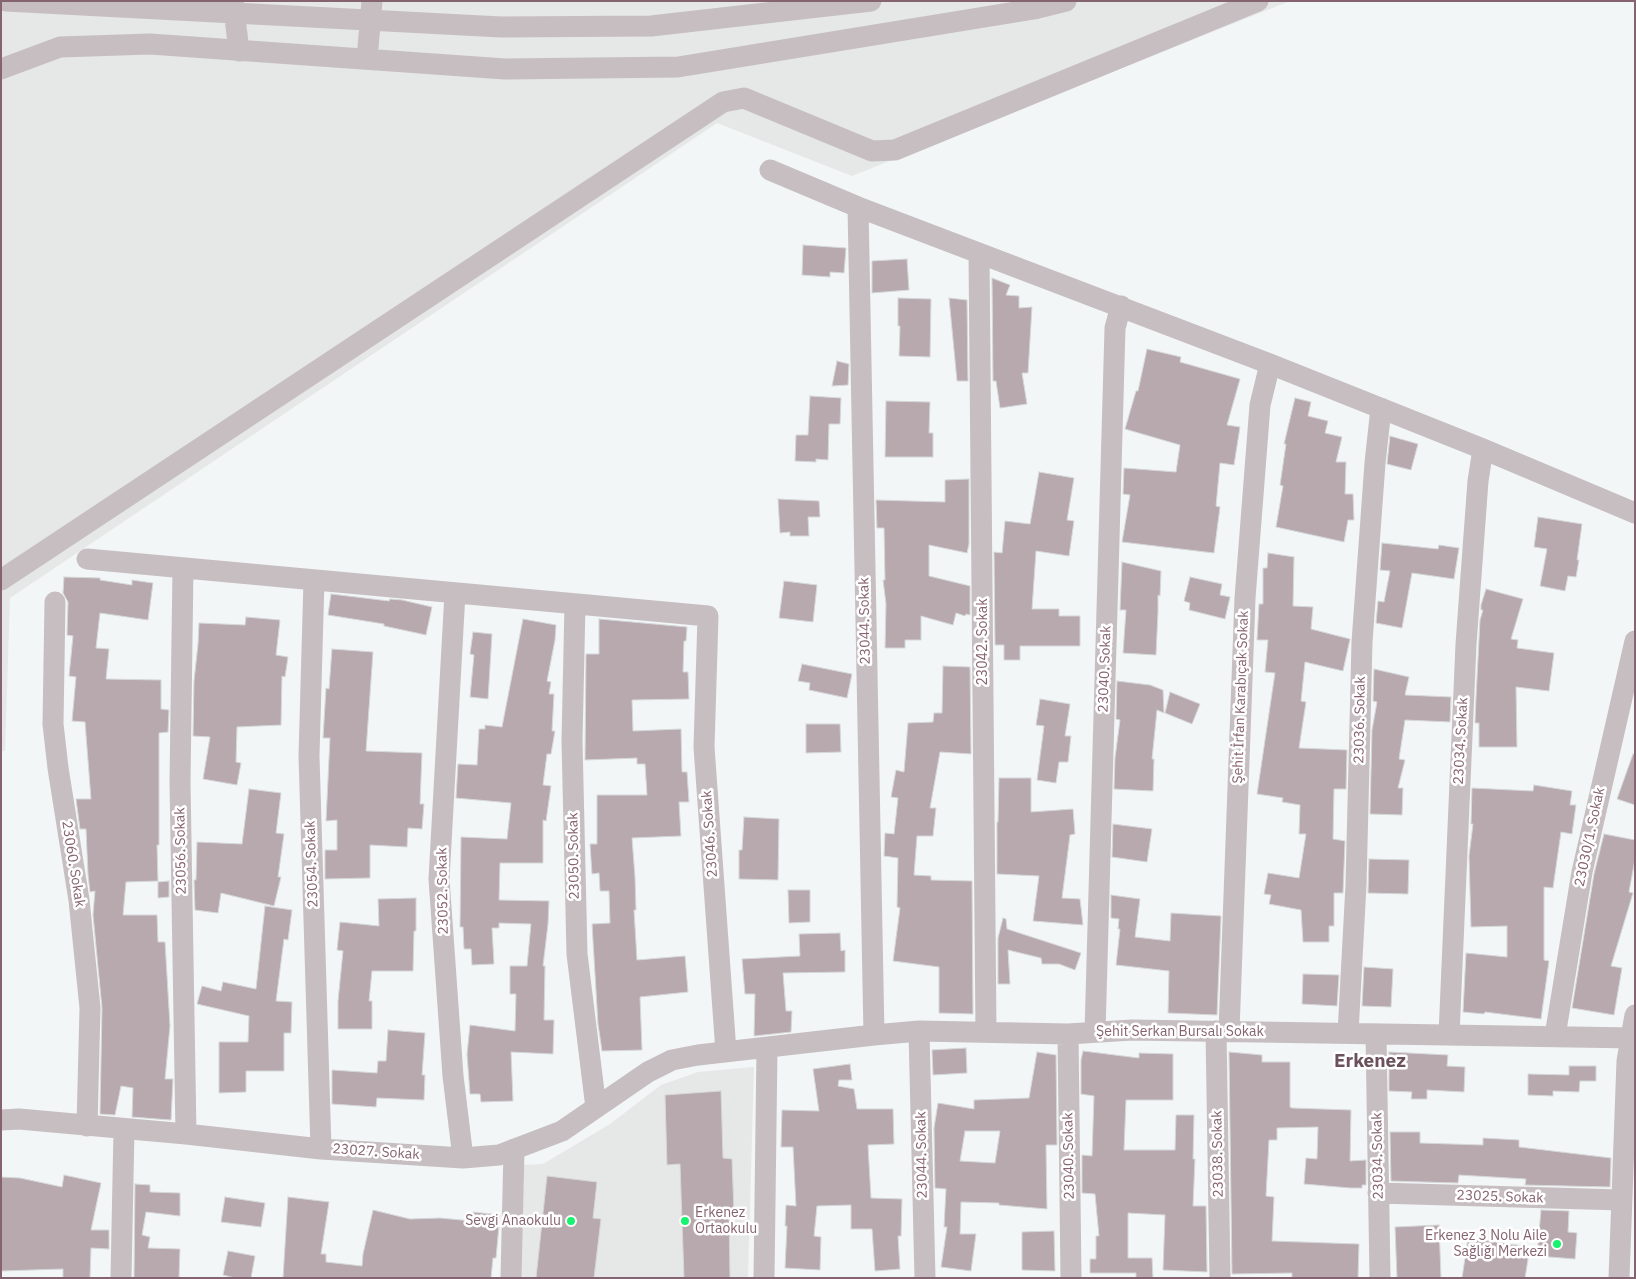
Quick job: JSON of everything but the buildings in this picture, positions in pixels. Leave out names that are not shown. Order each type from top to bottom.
[{"type":"street","points":[[6,1],[371,11],[501,27],[651,26],[871,1]]},
{"type":"street","points":[[1,69],[60,47],[150,44],[505,69],[678,68],[1034,9],[1066,1]]},
{"type":"street","points":[[1,580],[723,102],[744,98],[872,151],[895,150],[1258,1]]},
{"type":"street","points":[[233,7],[239,50]]},
{"type":"street","points":[[367,59],[371,11]]},
{"type":"street","points":[[770,170],[858,207],[1121,306],[1381,408],[1635,513]]},
{"type":"street","name":"23044. Sokak","points":[[858,207],[874,1035]]},
{"type":"street","name":"23042. Sokak","points":[[979,253],[986,1031]]},
{"type":"street","name":"23040. Sokak","points":[[1095,1032],[1115,328],[1121,306]]},
{"type":"street","name":"Şehit İrfan Karabıçak Sokak","points":[[1222,1031],[1245,598],[1260,405],[1270,364]]},
{"type":"street","name":"23036. Sokak","points":[[1348,1033],[1356,885],[1362,642],[1375,463],[1381,408]]},
{"type":"street","name":"23034. Sokak","points":[[1449,1035],[1466,644],[1478,481],[1483,449]]},
{"type":"street","points":[[87,559],[576,604]]},
{"type":"street","name":"23056. Sokak","points":[[183,568],[180,782],[186,1134]]},
{"type":"street","name":"23054. Sokak","points":[[314,580],[309,756],[321,1148]]},
{"type":"street","name":"23052. Sokak","points":[[455,593],[439,879],[453,1076],[463,1158]]},
{"type":"street","name":"23060. Sokak","points":[[55,602],[53,724],[79,900],[90,1008],[87,1126]]},
{"type":"street","name":"23046. Sokak","points":[[576,604],[708,616],[704,747],[726,1052]]},
{"type":"street","name":"23050. Sokak","points":[[576,604],[572,741],[577,954],[596,1108]]},
{"type":"street","name":"23030/1. Sokak","points":[[1555,1036],[1582,872],[1635,640]]},
{"type":"street","points":[[1618,1278],[1626,1061],[1635,1015]]},
{"type":"street","name":"Şehit Serkan Bursalı Sokak","points":[[726,1052],[874,1035],[920,1032],[986,1031],[1068,1034],[1132,1030],[1632,1038]]},
{"type":"street","name":"23038. Sokak","points":[[1220,1278],[1222,1031]]},
{"type":"street","name":"23044. Sokak","points":[[920,1032],[925,1278]]},
{"type":"street","name":"23040. Sokak","points":[[1068,1034],[1071,1278]]},
{"type":"street","name":"23034. Sokak","points":[[1376,1034],[1380,1278]]},
{"type":"street","points":[[764,1278],[767,1048]]},
{"type":"street","name":"23027. Sokak","points":[[1,1120],[186,1134],[321,1148],[463,1158],[499,1155],[562,1131],[648,1072],[672,1060],[726,1052]]},
{"type":"street","points":[[121,1278],[124,1129]]},
{"type":"street","points":[[511,1278],[514,1150]]},
{"type":"street","name":"23025. Sokak","points":[[1378,1193],[1621,1200]]},
{"type":"shaded area","points":[[1,1],[1290,1],[852,176],[717,123],[10,598],[5,751],[1,751]]},
{"type":"shaded area","name":"Erkenez Ortaokulu","points":[[754,1067],[748,1278],[519,1278],[522,1165],[543,1164],[610,1124],[661,1085],[698,1072]]},
{"type":"place","name":"Sevgi Anaokulu","points":[[571,1221]]},
{"type":"place","name":"Erkenez Ortaokulu","points":[[685,1221]]},
{"type":"place","name":"Erkenez 3 Nolu Aile Sağlığı Merkezi","points":[[1557,1244]]},
{"type":"district","name":"Erkenez","points":[[1370,1062]]}]
